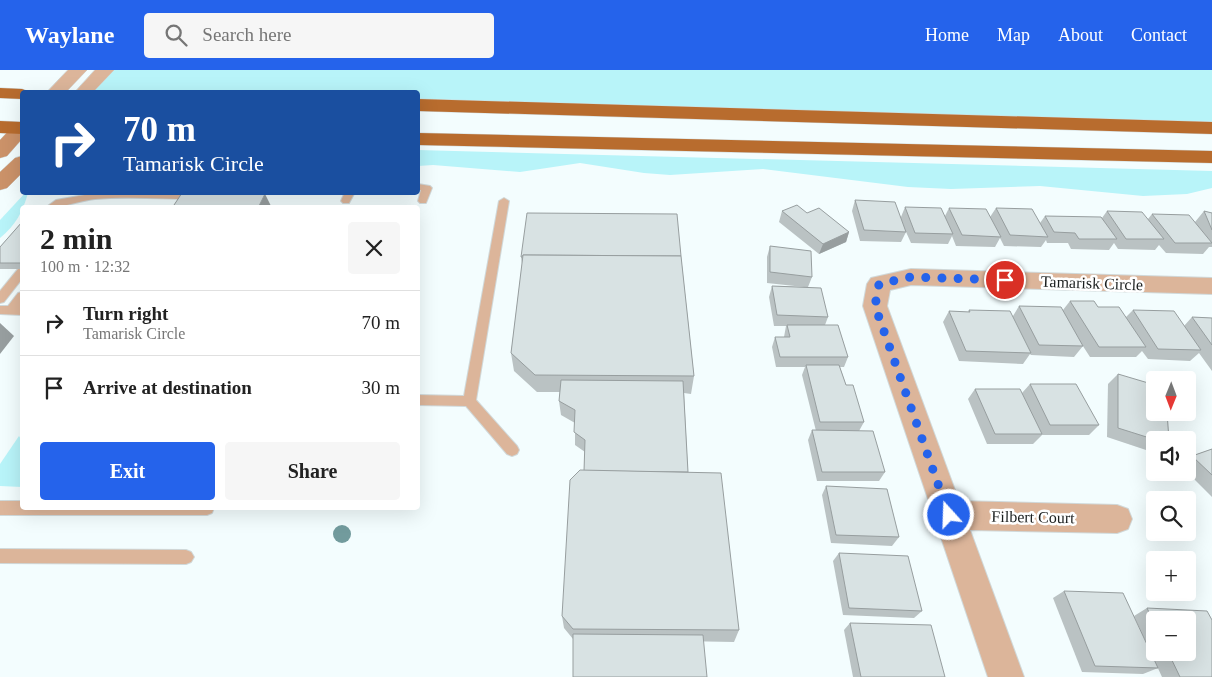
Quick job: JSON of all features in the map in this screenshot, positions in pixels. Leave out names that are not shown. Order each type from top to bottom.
[{"type":"highway","points":[[0,93],[20,94]]},
{"type":"highway","points":[[420,105],[1212,128]]},
{"type":"highway","points":[[0,127],[20,128]]},
{"type":"highway","points":[[420,139],[1212,157]]},
{"type":"main road","points":[[0,152],[20,130]]},
{"type":"main road","points":[[0,184],[20,164]]},
{"type":"street","points":[[58,90],[78,70]]},
{"type":"street","points":[[86,90],[105,70]]},
{"type":"street","name":"Tamarisk Circle","points":[[1006,677],[875,306],[879,284],[911,277],[1212,286]]},
{"type":"street","name":"Filbert Court","points":[[949,515],[1117,519]]},
{"type":"lane","points":[[420,187],[427,188],[423,201]]},
{"type":"lane","points":[[78,205],[85,196]]},
{"type":"lane","points":[[52,205],[55,202],[85,196],[198,196]]},
{"type":"lane","points":[[96,205],[103,196]]},
{"type":"lane","points":[[118,205],[125,196]]},
{"type":"lane","points":[[177,205],[183,196]]},
{"type":"lane","points":[[469,400],[504,201]]},
{"type":"lane","points":[[0,299],[20,274]]},
{"type":"lane","points":[[11,310],[20,299]]},
{"type":"lane","points":[[420,400],[469,400],[512,450]]},
{"type":"lane","points":[[0,508],[20,508]]},
{"type":"lane","points":[[0,556],[186,557]]},
{"type":"shaded area","points":[[105,70],[1212,70],[1212,128],[420,105],[420,90],[86,90]]},
{"type":"shaded area","points":[[420,150],[1212,171],[1212,188],[1187,194],[1143,196],[1040,186],[951,189],[908,187],[763,169],[670,175],[580,163],[520,172],[433,165],[420,166]]},
{"type":"shaded area","points":[[23,195],[27,195],[24,205],[20,205],[18,217],[0,238],[0,220]]},
{"type":"shaded area","points":[[19,436],[20,487],[0,486],[0,464]]},
{"type":"building","points":[[181,195],[264,195],[260,205],[174,205]]},
{"type":"building","points":[[855,200],[895,202],[906,232],[864,230]]},
{"type":"building","points":[[797,205],[807,213],[819,208],[849,232],[823,244],[782,211]]},
{"type":"building","points":[[905,207],[941,208],[953,234],[915,233]]},
{"type":"building","points":[[949,208],[986,209],[1001,237],[962,235]]},
{"type":"building","points":[[996,208],[1032,209],[1048,237],[1010,235]]},
{"type":"building","points":[[1107,211],[1142,212],[1164,239],[1126,239]]},
{"type":"building","points":[[1204,211],[1212,213],[1212,230]]},
{"type":"building","points":[[527,213],[677,214],[681,256],[523,255],[521,257]]},
{"type":"building","points":[[1152,214],[1189,215],[1212,243],[1175,243]]},
{"type":"building","points":[[1045,216],[1101,217],[1117,239],[1079,239],[1075,233],[1054,232]]},
{"type":"building","points":[[20,224],[20,263],[0,263],[0,247]]},
{"type":"building","points":[[770,246],[811,251],[812,277],[770,272]]},
{"type":"building","points":[[523,255],[681,256],[694,376],[535,375],[511,353]]},
{"type":"building","points":[[772,286],[821,288],[828,317],[777,315]]},
{"type":"building","points":[[1070,301],[1094,301],[1098,307],[1119,307],[1146,347],[1099,347]]},
{"type":"building","points":[[1019,306],[1061,307],[1083,346],[1039,345]]},
{"type":"building","points":[[969,310],[1010,311],[1031,353],[966,351],[949,311],[970,312]]},
{"type":"building","points":[[1133,310],[1174,311],[1201,350],[1158,349]]},
{"type":"building","points":[[1192,317],[1212,318],[1212,345]]},
{"type":"building","points":[[787,325],[838,325],[848,357],[780,357],[775,337],[790,337]]},
{"type":"building","points":[[806,365],[839,365],[846,385],[853,385],[864,422],[820,422]]},
{"type":"building","points":[[1118,374],[1146,382],[1146,421],[1168,421],[1168,431],[1146,431],[1146,437],[1118,428]]},
{"type":"building","points":[[561,380],[683,381],[688,472],[584,471],[585,440],[574,432],[575,410],[559,401]]},
{"type":"building","points":[[1030,384],[1076,384],[1099,425],[1050,425]]},
{"type":"building","points":[[975,389],[1020,389],[1042,434],[995,434]]},
{"type":"building","points":[[812,430],[873,431],[885,472],[822,472]]},
{"type":"building","points":[[1212,449],[1212,475],[1196,460],[1196,455]]},
{"type":"building","points":[[580,470],[721,473],[739,630],[573,629],[562,616],[570,480]]},
{"type":"building","points":[[826,486],[887,489],[899,537],[836,535]]},
{"type":"building","points":[[839,553],[908,556],[922,611],[849,608]]},
{"type":"building","points":[[1064,591],[1123,593],[1146,642],[1146,661],[1155,661],[1158,668],[1095,666]]},
{"type":"building","points":[[1147,608],[1207,611],[1212,620],[1212,677],[1180,677],[1172,661],[1196,661],[1196,611],[1148,611]]},
{"type":"building","points":[[850,623],[931,625],[945,677],[861,677]]},
{"type":"building","points":[[573,634],[703,635],[707,677],[573,677]]},
{"type":"route","points":[[949,515],[875,306],[879,284],[911,277],[1005,280]]}]
